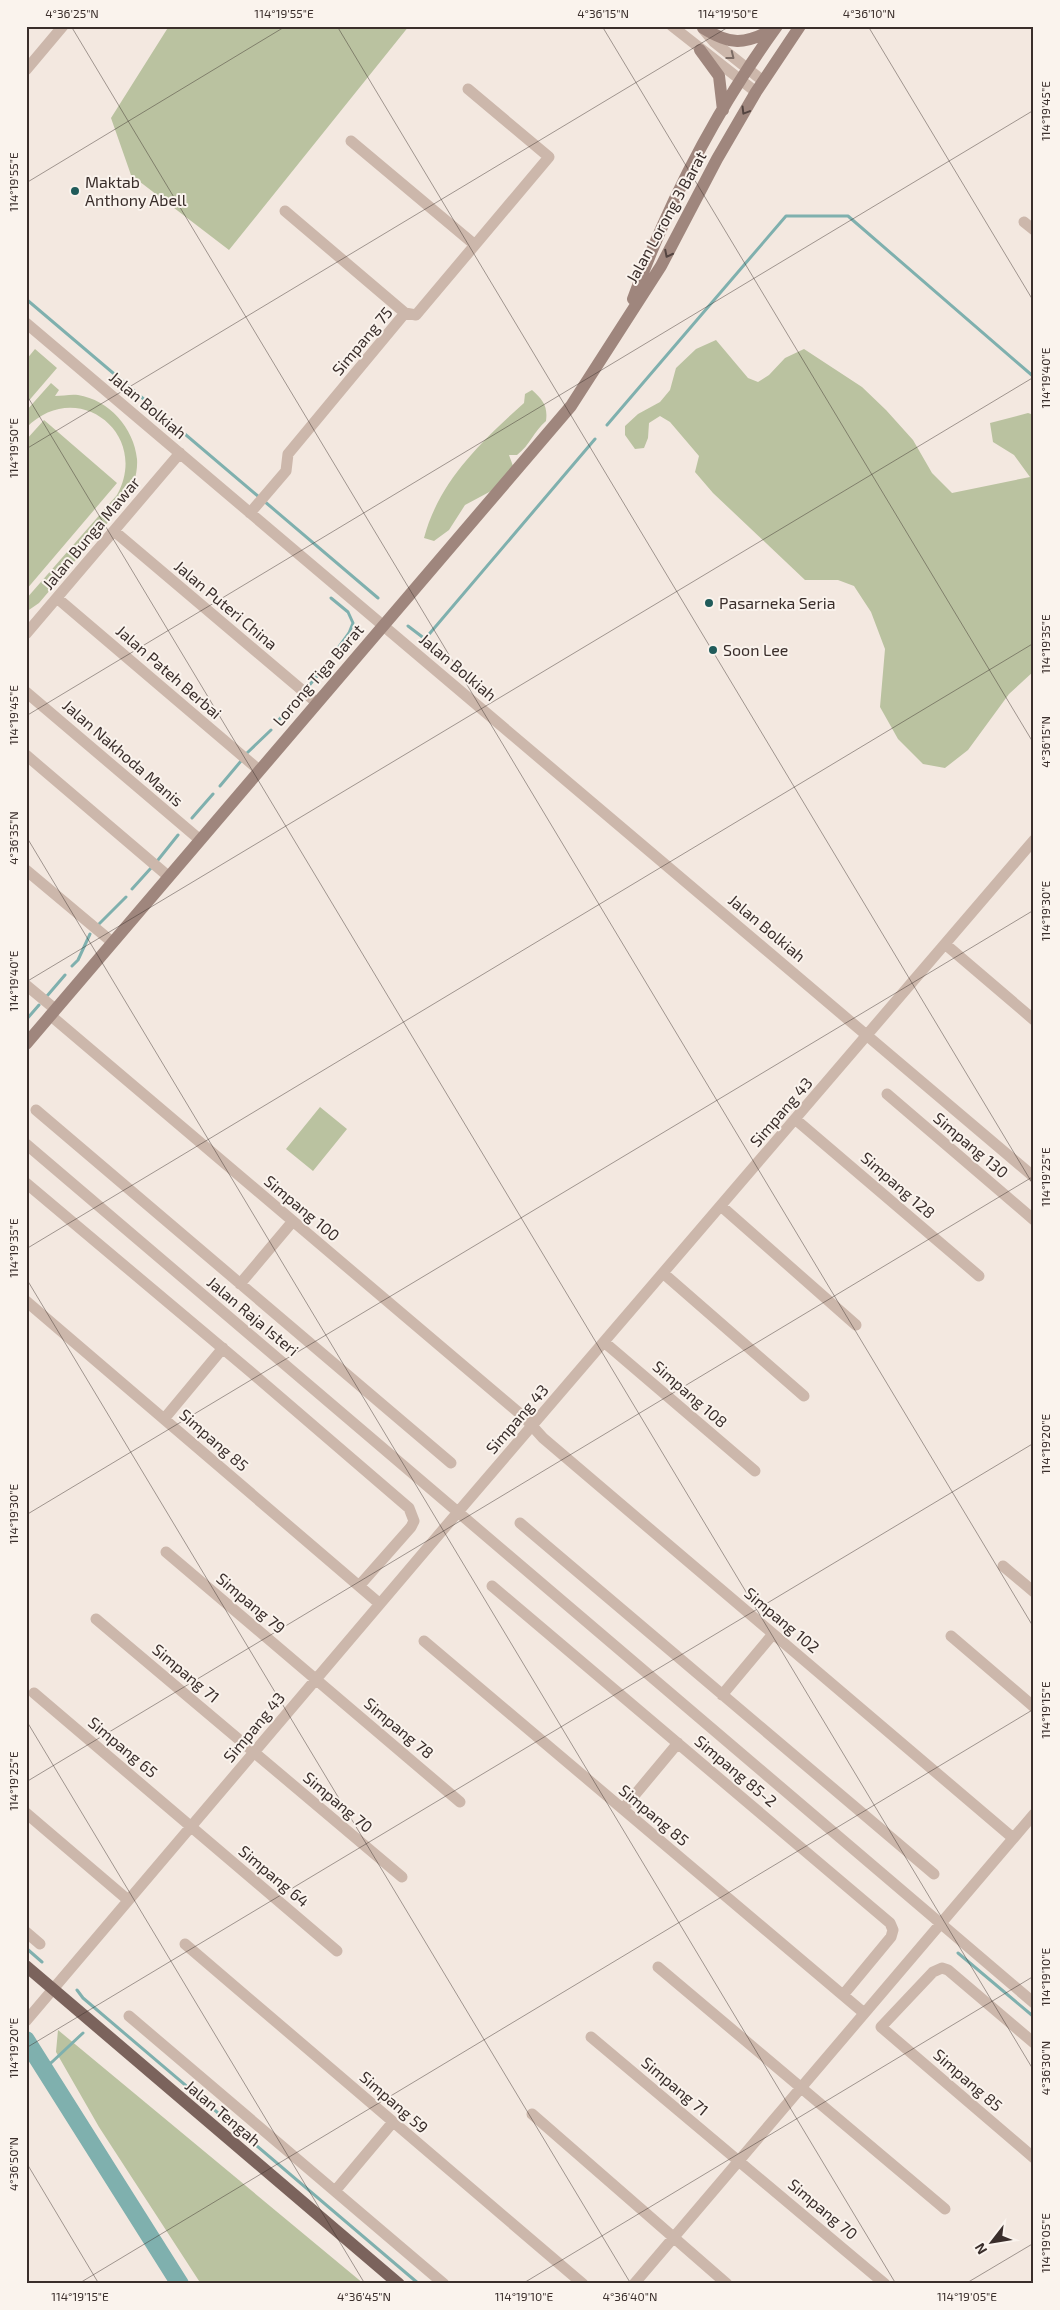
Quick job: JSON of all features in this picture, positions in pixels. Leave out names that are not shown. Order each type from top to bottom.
[{"type":"main road","name":"Jalan Lorong 3 Barat","points":[[626,321],[661,266],[717,159],[756,92],[800,26]]},
{"type":"main road","points":[[702,27],[718,38],[731,42],[747,41],[776,27]]},
{"type":"main road","name":"Jalan Lorong 3 Barat","points":[[626,321],[648,259],[678,195],[744,74],[776,27]]},
{"type":"main road","points":[[700,50],[719,76],[723,110]]},
{"type":"main road","name":"Lorong Tiga Barat","points":[[27,1040],[571,406],[626,321]]},
{"type":"main road","name":"Jalan Tengah","points":[[26,1966],[399,2284]]},
{"type":"street","points":[[28,64],[63,26]]},
{"type":"street","points":[[672,26],[700,50],[744,74],[763,81]]},
{"type":"street","points":[[702,27],[744,74],[756,92]]},
{"type":"street","name":"Simpang 75","points":[[253,509],[286,471],[288,454],[406,313],[416,315],[549,156],[468,89]]},
{"type":"street","points":[[351,141],[475,245]]},
{"type":"street","points":[[285,211],[406,313]]},
{"type":"street","points":[[1024,222],[1034,230]]},
{"type":"street","name":"Jalan Bolkiah","points":[[29,330],[180,453],[253,509],[383,625],[1034,1177]]},
{"type":"street","name":"Jalan Bunga Mawar","points":[[26,634],[180,453]]},
{"type":"street","name":"Jalan Puteri China","points":[[114,531],[316,702]]},
{"type":"street","name":"Jalan Pateh Berbai","points":[[57,598],[258,770]]},
{"type":"street","name":"Jalan Nakhoda Manis","points":[[26,692],[199,839]]},
{"type":"street","points":[[26,755],[168,876]]},
{"type":"street","name":"Simpang 43","points":[[26,2021],[458,1512],[1034,840]]},
{"type":"street","points":[[26,870],[112,942]]},
{"type":"street","points":[[945,944],[1034,1020]]},
{"type":"street","name":"Simpang 100","points":[[26,985],[52,1012],[293,1222],[532,1426]]},
{"type":"street","name":"Simpang 130","points":[[887,1094],[1034,1220]]},
{"type":"street","points":[[36,1110],[451,1464]]},
{"type":"street","name":"Simpang 128","points":[[795,1119],[979,1276]]},
{"type":"street","name":"Jalan Raja Isteri","points":[[26,1144],[1034,2003]]},
{"type":"street","points":[[26,1183],[398,1497],[412,1514],[414,1521],[411,1527],[359,1586]]},
{"type":"street","points":[[721,1206],[856,1325]]},
{"type":"street","points":[[240,1284],[293,1222]]},
{"type":"street","points":[[663,1273],[804,1396]]},
{"type":"street","name":"Simpang 85","points":[[26,1301],[380,1604]]},
{"type":"street","name":"Simpang 108","points":[[604,1342],[755,1471]]},
{"type":"street","points":[[164,1419],[223,1348]]},
{"type":"street","name":"Simpang 102","points":[[532,1426],[543,1438],[1013,1838]]},
{"type":"street","points":[[520,1523],[934,1874]]},
{"type":"street","name":"Simpang 79","points":[[166,1552],[316,1679]]},
{"type":"street","points":[[1003,1566],[1034,1592]]},
{"type":"street","name":"Simpang 85-2","points":[[492,1586],[890,1924],[893,1930],[891,1937],[843,1995]]},
{"type":"street","name":"Simpang 71","points":[[96,1619],[254,1752]]},
{"type":"street","points":[[722,1694],[774,1634]]},
{"type":"street","points":[[951,1636],[1034,1707]]},
{"type":"street","name":"Simpang 85","points":[[424,1641],[864,2013]]},
{"type":"street","name":"Simpang 78","points":[[316,1679],[460,1802]]},
{"type":"street","name":"Simpang 65","points":[[34,1692],[191,1826]]},
{"type":"street","points":[[623,1809],[678,1743]]},
{"type":"street","name":"Simpang 70","points":[[254,1752],[402,1877]]},
{"type":"street","points":[[26,1813],[128,1900]]},
{"type":"street","points":[[634,2284],[1034,1814]]},
{"type":"street","name":"Simpang 64","points":[[191,1826],[337,1951]]},
{"type":"street","points":[[26,1932],[40,1944]]},
{"type":"street","name":"Simpang 59","points":[[185,1944],[582,2284]]},
{"type":"street","points":[[658,1967],[945,2209]]},
{"type":"street","name":"Simpang 85","points":[[1034,2043],[948,1970],[942,1968],[933,1972],[881,2027],[1034,2158]]},
{"type":"street","points":[[129,2016],[444,2284]]},
{"type":"street","name":"Simpang 71","points":[[591,2037],[739,2160]]},
{"type":"street","points":[[532,2114],[728,2284]]},
{"type":"street","points":[[335,2191],[393,2122]]},
{"type":"street","name":"Simpang 70","points":[[739,2160],[885,2284]]},
{"type":"green space","points":[[169,26],[409,26],[229,250],[131,175],[111,118]]},
{"type":"green space","points":[[716,340],[748,378],[758,382],[769,375],[785,358],[804,349],[862,387],[886,410],[913,440],[932,473],[952,493],[1030,477],[1014,455],[993,442],[990,423],[1028,413],[1034,415],[1034,671],[1009,694],[968,750],[945,768],[923,764],[898,739],[880,707],[885,649],[871,612],[854,586],[838,580],[805,580],[713,493],[695,472],[699,456],[670,422],[660,416],[649,423],[648,438],[644,448],[635,449],[625,435],[625,426],[638,414],[660,402],[670,390],[676,368],[696,349]]},
{"type":"green space","points":[[35,349],[57,368],[26,404],[26,360]]},
{"type":"green space","points":[[51,383],[59,390],[55,396],[75,395],[89,398],[110,409],[118,417],[131,437],[135,448],[137,469],[127,500],[39,603],[26,612],[26,599],[117,495],[125,472],[124,451],[116,433],[103,419],[86,410],[66,408],[46,413],[26,428],[26,411]]},
{"type":"green space","points":[[532,390],[544,404],[546,421],[517,455],[509,455],[513,466],[493,490],[465,505],[449,530],[434,541],[424,538],[431,517],[451,480],[478,447],[524,403],[525,394]]},
{"type":"green space","points":[[44,420],[117,483],[26,590],[26,440]]},
{"type":"green space","points":[[320,1107],[347,1129],[313,1171],[286,1149]]},
{"type":"green space","points":[[58,2030],[364,2284],[201,2284],[99,2127],[56,2052]]},
{"type":"waterway","points":[[607,425],[786,216],[848,216],[1034,377]]},
{"type":"waterway","points":[[26,299],[259,497]]},
{"type":"waterway","points":[[408,626],[425,639],[595,439]]},
{"type":"waterway","points":[[264,501],[378,598]]},
{"type":"waterway","points":[[331,598],[348,612],[353,623],[349,633],[333,655]]},
{"type":"waterway","points":[[307,688],[327,664]]},
{"type":"waterway","points":[[277,722],[298,698]]},
{"type":"waterway","points":[[247,753],[271,730]]},
{"type":"waterway","points":[[220,786],[241,761]]},
{"type":"waterway","points":[[192,818],[213,794]]},
{"type":"waterway","points":[[158,860],[178,835]]},
{"type":"waterway","points":[[132,889],[151,868]]},
{"type":"waterway","points":[[98,925],[126,897]]},
{"type":"waterway","points":[[72,966],[78,960],[90,934]]},
{"type":"waterway","points":[[47,996],[65,975]]},
{"type":"waterway","points":[[26,1020],[39,1005]]},
{"type":"waterway","points":[[26,1948],[42,1962]]},
{"type":"waterway","points":[[958,1953],[1034,2017]]},
{"type":"waterway","points":[[77,1990],[83,1998],[419,2284]]},
{"type":"waterway","points":[[43,2068],[83,2033]]},
{"type":"waterway","points":[[26,2040],[180,2284]]},
{"type":"place","name":"Maktab Anthony Abell","points":[[75,191]]},
{"type":"place","name":"Pasarneka Seria","points":[[709,603]]},
{"type":"place","name":"Soon Lee","points":[[713,650]]}]
